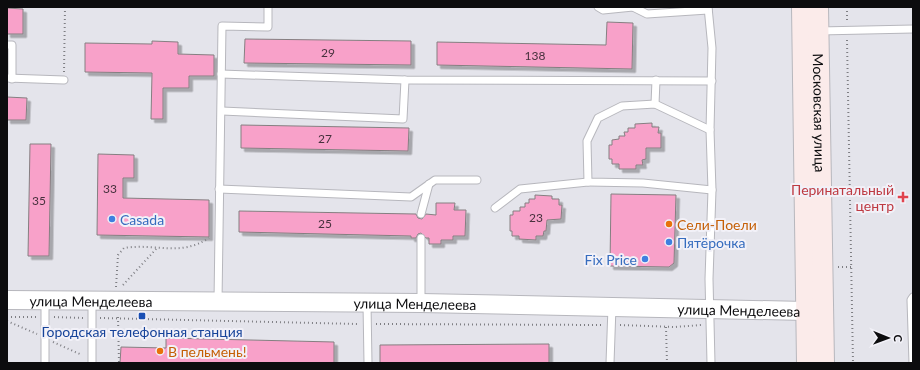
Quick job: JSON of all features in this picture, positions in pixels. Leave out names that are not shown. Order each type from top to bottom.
[{"type":"main road","name":"Московская улица","points":[[802,7],[815,312],[824,363]]},
{"type":"main road","name":"Московская улица","points":[[807,363],[815,312],[818,7]]},
{"type":"street","name":"улица Менделеева","points":[[7,300],[45,309],[92,309],[218,302],[421,304],[612,316],[710,318],[815,312]]},
{"type":"lane","points":[[218,302],[219,188],[222,111],[222,26],[268,27],[268,7]]},
{"type":"lane","points":[[598,7],[603,10],[634,7],[647,14],[708,8],[712,48],[710,130],[712,190],[710,318],[711,363]]},
{"type":"lane","points":[[818,31],[913,30]]},
{"type":"lane","points":[[7,45],[12,45],[9,78],[64,80]]},
{"type":"lane","points":[[221,74],[405,80],[712,81]]},
{"type":"lane","points":[[222,111],[403,119],[405,80]]},
{"type":"lane","points":[[654,104],[656,80]]},
{"type":"lane","points":[[588,182],[587,141],[598,118],[622,106],[654,104],[710,130]]},
{"type":"lane","points":[[219,188],[411,197],[435,180],[476,180]]},
{"type":"lane","points":[[495,208],[520,189],[588,182],[643,183],[712,190]]},
{"type":"lane","points":[[420,214],[429,184]]},
{"type":"lane","points":[[421,238],[421,304]]},
{"type":"lane","points":[[913,297],[911,300],[913,363]]},
{"type":"lane","points":[[367,304],[368,363]]},
{"type":"lane","points":[[45,309],[45,363]]},
{"type":"lane","points":[[92,309],[92,363]]},
{"type":"lane","points":[[610,363],[612,316]]},
{"type":"path","points":[[64,80],[65,7]]},
{"type":"path","points":[[847,7],[853,363]]},
{"type":"path","points":[[116,285],[118,255],[120,250],[129,248],[187,248],[198,245],[219,232]]},
{"type":"path","points":[[123,286],[157,248]]},
{"type":"path","points":[[833,268],[851,267]]},
{"type":"path","points":[[7,317],[45,309],[92,309],[118,318],[368,324],[612,316],[666,327],[710,318]]},
{"type":"path","points":[[118,318],[119,363]]},
{"type":"path","points":[[666,327],[667,363]]},
{"type":"building","points":[[7,8],[23,9],[23,34],[7,34]]},
{"type":"building","points":[[607,22],[633,23],[632,69],[437,65],[437,42],[606,45]]},
{"type":"building","points":[[245,39],[411,41],[411,65],[244,63]]},
{"type":"building","points":[[152,41],[178,42],[178,54],[214,55],[214,76],[189,76],[189,88],[163,88],[163,119],[151,119],[152,73],[85,72],[85,43],[152,44]]},
{"type":"building","points":[[7,97],[27,98],[26,120],[7,120]]},
{"type":"building","points":[[652,123],[652,127],[659,127],[658,133],[661,133],[661,148],[646,148],[646,159],[642,160],[643,165],[636,165],[636,169],[619,169],[619,164],[612,164],[612,159],[609,159],[609,145],[612,145],[612,140],[619,139],[619,136],[625,136],[624,132],[628,132],[628,128],[635,128],[635,124]]},
{"type":"building","points":[[241,125],[409,128],[408,151],[241,148]]},
{"type":"building","points":[[30,144],[51,144],[49,256],[28,256]]},
{"type":"building","points":[[98,154],[134,155],[134,178],[123,178],[123,198],[209,200],[209,237],[97,235]]},
{"type":"building","points":[[611,194],[676,195],[674,263],[669,267],[610,266]]},
{"type":"building","points":[[535,195],[552,196],[552,199],[559,199],[559,205],[562,205],[561,219],[547,220],[546,231],[544,231],[543,236],[536,236],[536,240],[519,239],[519,236],[512,236],[512,231],[510,231],[510,215],[513,215],[513,211],[520,211],[520,207],[525,207],[525,203],[529,203],[529,199],[535,199]]},
{"type":"building","points":[[436,203],[455,203],[454,210],[466,210],[465,236],[453,236],[453,240],[441,240],[441,244],[429,244],[429,238],[426,238],[421,233],[418,234],[416,238],[411,238],[411,236],[239,232],[239,211],[416,214],[418,218],[422,219],[426,214],[436,215]]},
{"type":"building","points":[[166,338],[334,342],[334,363],[120,363],[121,347],[166,348]]},
{"type":"building","points":[[549,344],[549,363],[380,363],[380,345]]},
{"type":"place","name":"Перинатальный центр","points":[[903,197]]},
{"type":"place","name":"Casada","points":[[112,219]]},
{"type":"place","name":"Сели-Поели","points":[[669,224]]},
{"type":"place","name":"Пятёрочка","points":[[669,242]]},
{"type":"place","name":"Fix Price","points":[[645,259]]},
{"type":"place","name":"Городская телефонная станция","points":[[142,316]]},
{"type":"place","name":"В пельмень!","points":[[160,351]]}]
